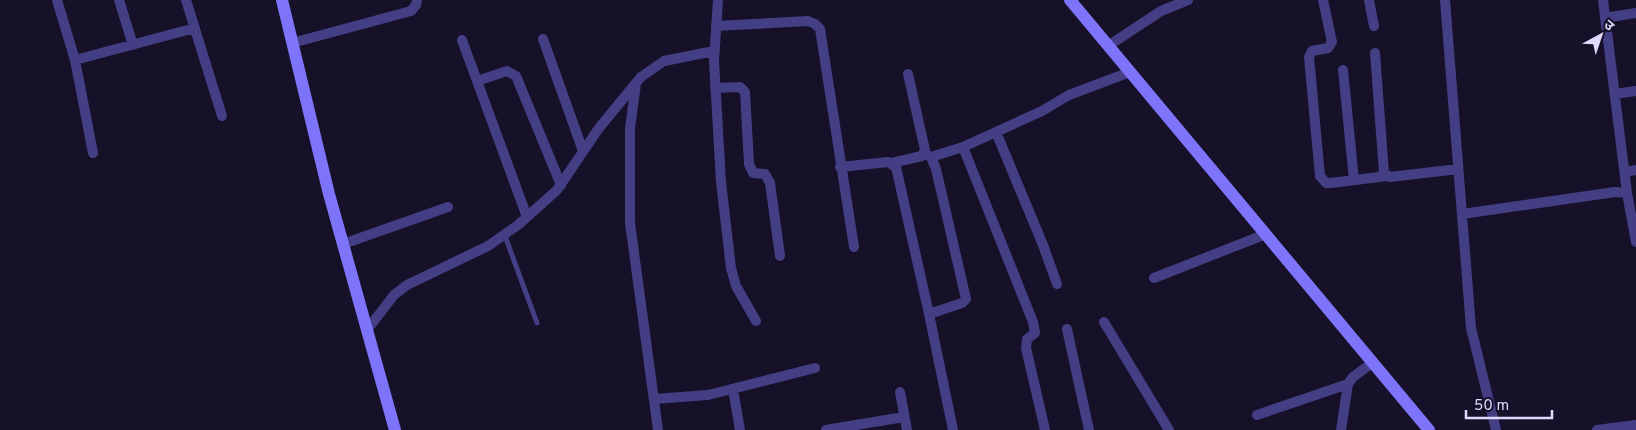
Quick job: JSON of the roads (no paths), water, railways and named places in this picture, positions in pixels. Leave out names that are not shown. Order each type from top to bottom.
[{"type":"main road","points":[[282,0],[343,244],[395,430]]},
{"type":"main road","points":[[1070,0],[1429,430]]},
{"type":"street","points":[[57,0],[75,60],[93,153]]},
{"type":"street","points":[[119,0],[133,45]]},
{"type":"street","points":[[186,0],[222,116]]},
{"type":"street","points":[[292,43],[411,12],[416,5],[416,0]]},
{"type":"street","points":[[718,0],[714,51],[715,88],[721,182],[731,268],[736,286],[756,321]]},
{"type":"street","points":[[1108,46],[1161,12],[1188,0]]},
{"type":"street","points":[[1324,0],[1331,46],[1312,51],[1308,57],[1320,176],[1326,183],[1458,169]]},
{"type":"street","points":[[1369,0],[1374,26]]},
{"type":"street","points":[[1445,0],[1471,328],[1496,430]]},
{"type":"street","points":[[1603,0],[1624,172],[1636,242]]},
{"type":"street","points":[[1606,18],[1636,13]]},
{"type":"street","points":[[716,26],[808,21],[820,29],[840,167],[854,247]]},
{"type":"street","points":[[75,60],[195,28]]},
{"type":"street","points":[[543,39],[583,151]]},
{"type":"street","points":[[462,40],[527,217]]},
{"type":"street","points":[[367,330],[384,305],[407,285],[488,246],[505,236],[527,217],[561,185],[583,151],[636,83],[652,68],[664,60],[714,51]]},
{"type":"street","points":[[1375,53],[1384,172],[1387,176]]},
{"type":"street","points":[[1343,70],[1354,180]]},
{"type":"street","points":[[477,80],[507,71],[516,76],[561,185]]},
{"type":"street","points":[[840,167],[891,163],[963,147],[1070,95],[1130,72]]},
{"type":"street","points":[[908,74],[925,150],[936,169],[966,299],[962,303],[929,314]]},
{"type":"street","points":[[636,83],[630,128],[630,223],[658,430]]},
{"type":"street","points":[[715,88],[740,87],[745,92],[749,164],[753,173],[765,174],[770,183],[780,256]]},
{"type":"street","points":[[1615,94],[1636,91]]},
{"type":"street","points":[[996,132],[1043,245],[1057,284]]},
{"type":"street","points":[[963,147],[1035,328],[1032,336],[1028,339],[1026,348],[1045,430]]},
{"type":"street","points":[[891,163],[896,167],[953,430]]},
{"type":"street","points":[[1624,172],[1636,170]]},
{"type":"street","points":[[1462,214],[1615,192],[1627,192]]},
{"type":"street","points":[[343,244],[448,207]]},
{"type":"street","points":[[1154,278],[1266,234]]},
{"type":"street","points":[[1104,322],[1169,430]]},
{"type":"street","points":[[1067,329],[1089,430]]},
{"type":"street","points":[[1341,430],[1348,384],[1353,377],[1372,363]]},
{"type":"street","points":[[654,399],[708,395],[815,368]]},
{"type":"street","points":[[1257,415],[1348,384]]},
{"type":"street","points":[[733,390],[740,430]]},
{"type":"street","points":[[900,392],[907,430]]},
{"type":"street","points":[[826,430],[904,417]]},
{"type":"street","points":[[1597,430],[1636,425]]},
{"type":"lane","points":[[505,236],[537,323]]}]
